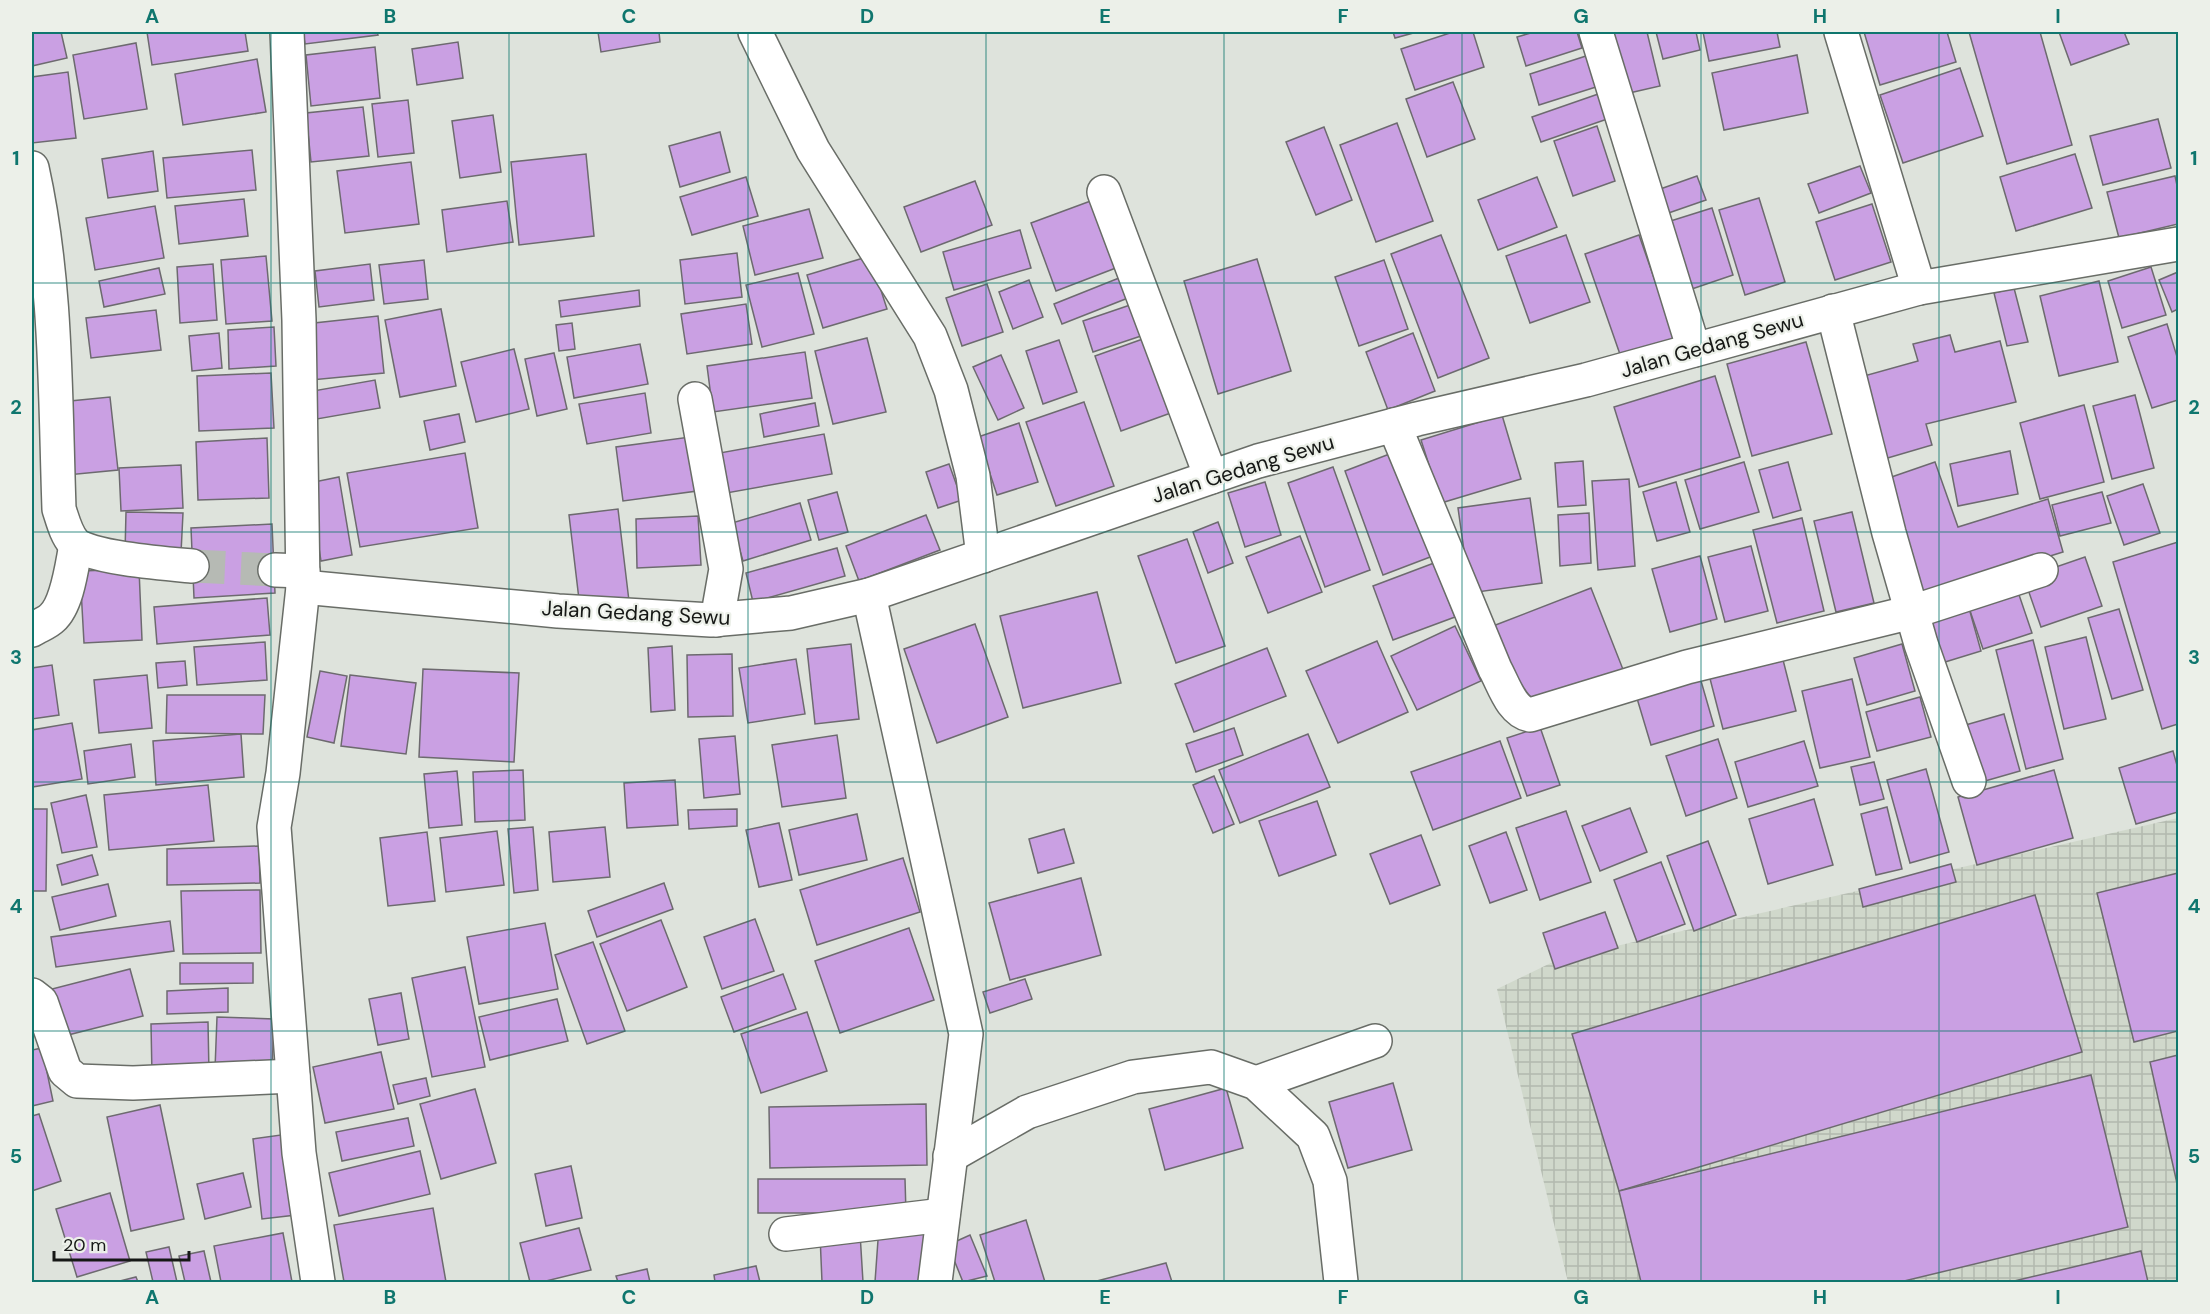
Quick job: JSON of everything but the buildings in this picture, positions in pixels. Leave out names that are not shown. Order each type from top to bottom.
[{"type":"street","points":[[287,32],[299,320],[294,576],[283,773],[274,827],[298,1153],[318,1282]]},
{"type":"street","points":[[755,32],[813,150],[930,336],[951,390],[970,465],[983,556]]},
{"type":"street","points":[[1596,32],[1694,350]]},
{"type":"street","points":[[1841,32],[1919,288]]},
{"type":"street","points":[[32,168],[55,333],[59,509],[66,531],[76,545],[147,562],[192,566]]},
{"type":"street","points":[[1104,192],[1211,477]]},
{"type":"street","name":"Jalan Gedang Sewu","points":[[294,576],[558,610],[717,620],[791,613],[869,594],[1258,460],[1586,380],[1919,288],[2178,244]]},
{"type":"street","points":[[1833,311],[1889,532],[1912,612],[1969,781]]},
{"type":"street","points":[[695,399],[726,569],[717,620]]},
{"type":"street","points":[[1394,425],[1495,669],[1515,707],[1523,714],[1540,714],[1687,667],[1912,612],[2041,570]]},
{"type":"street","points":[[32,630],[53,617],[59,608],[69,583],[76,545]]},
{"type":"street","points":[[869,594],[966,1034],[934,1282]]},
{"type":"street","points":[[32,994],[41,1002],[65,1071],[77,1081],[134,1083],[293,1076]]},
{"type":"street","points":[[1256,1083],[1375,1041]]},
{"type":"street","points":[[950,1156],[1027,1113],[1132,1077],[1211,1067],[1256,1083],[1313,1136],[1330,1180],[1341,1282]]},
{"type":"street","points":[[786,1234],[943,1215]]},
{"type":"shaded area","points":[[2178,818],[2178,1282],[1568,1282],[1497,989],[1559,959]]},
{"type":"tunnel","points":[[192,566],[275,570]]}]
